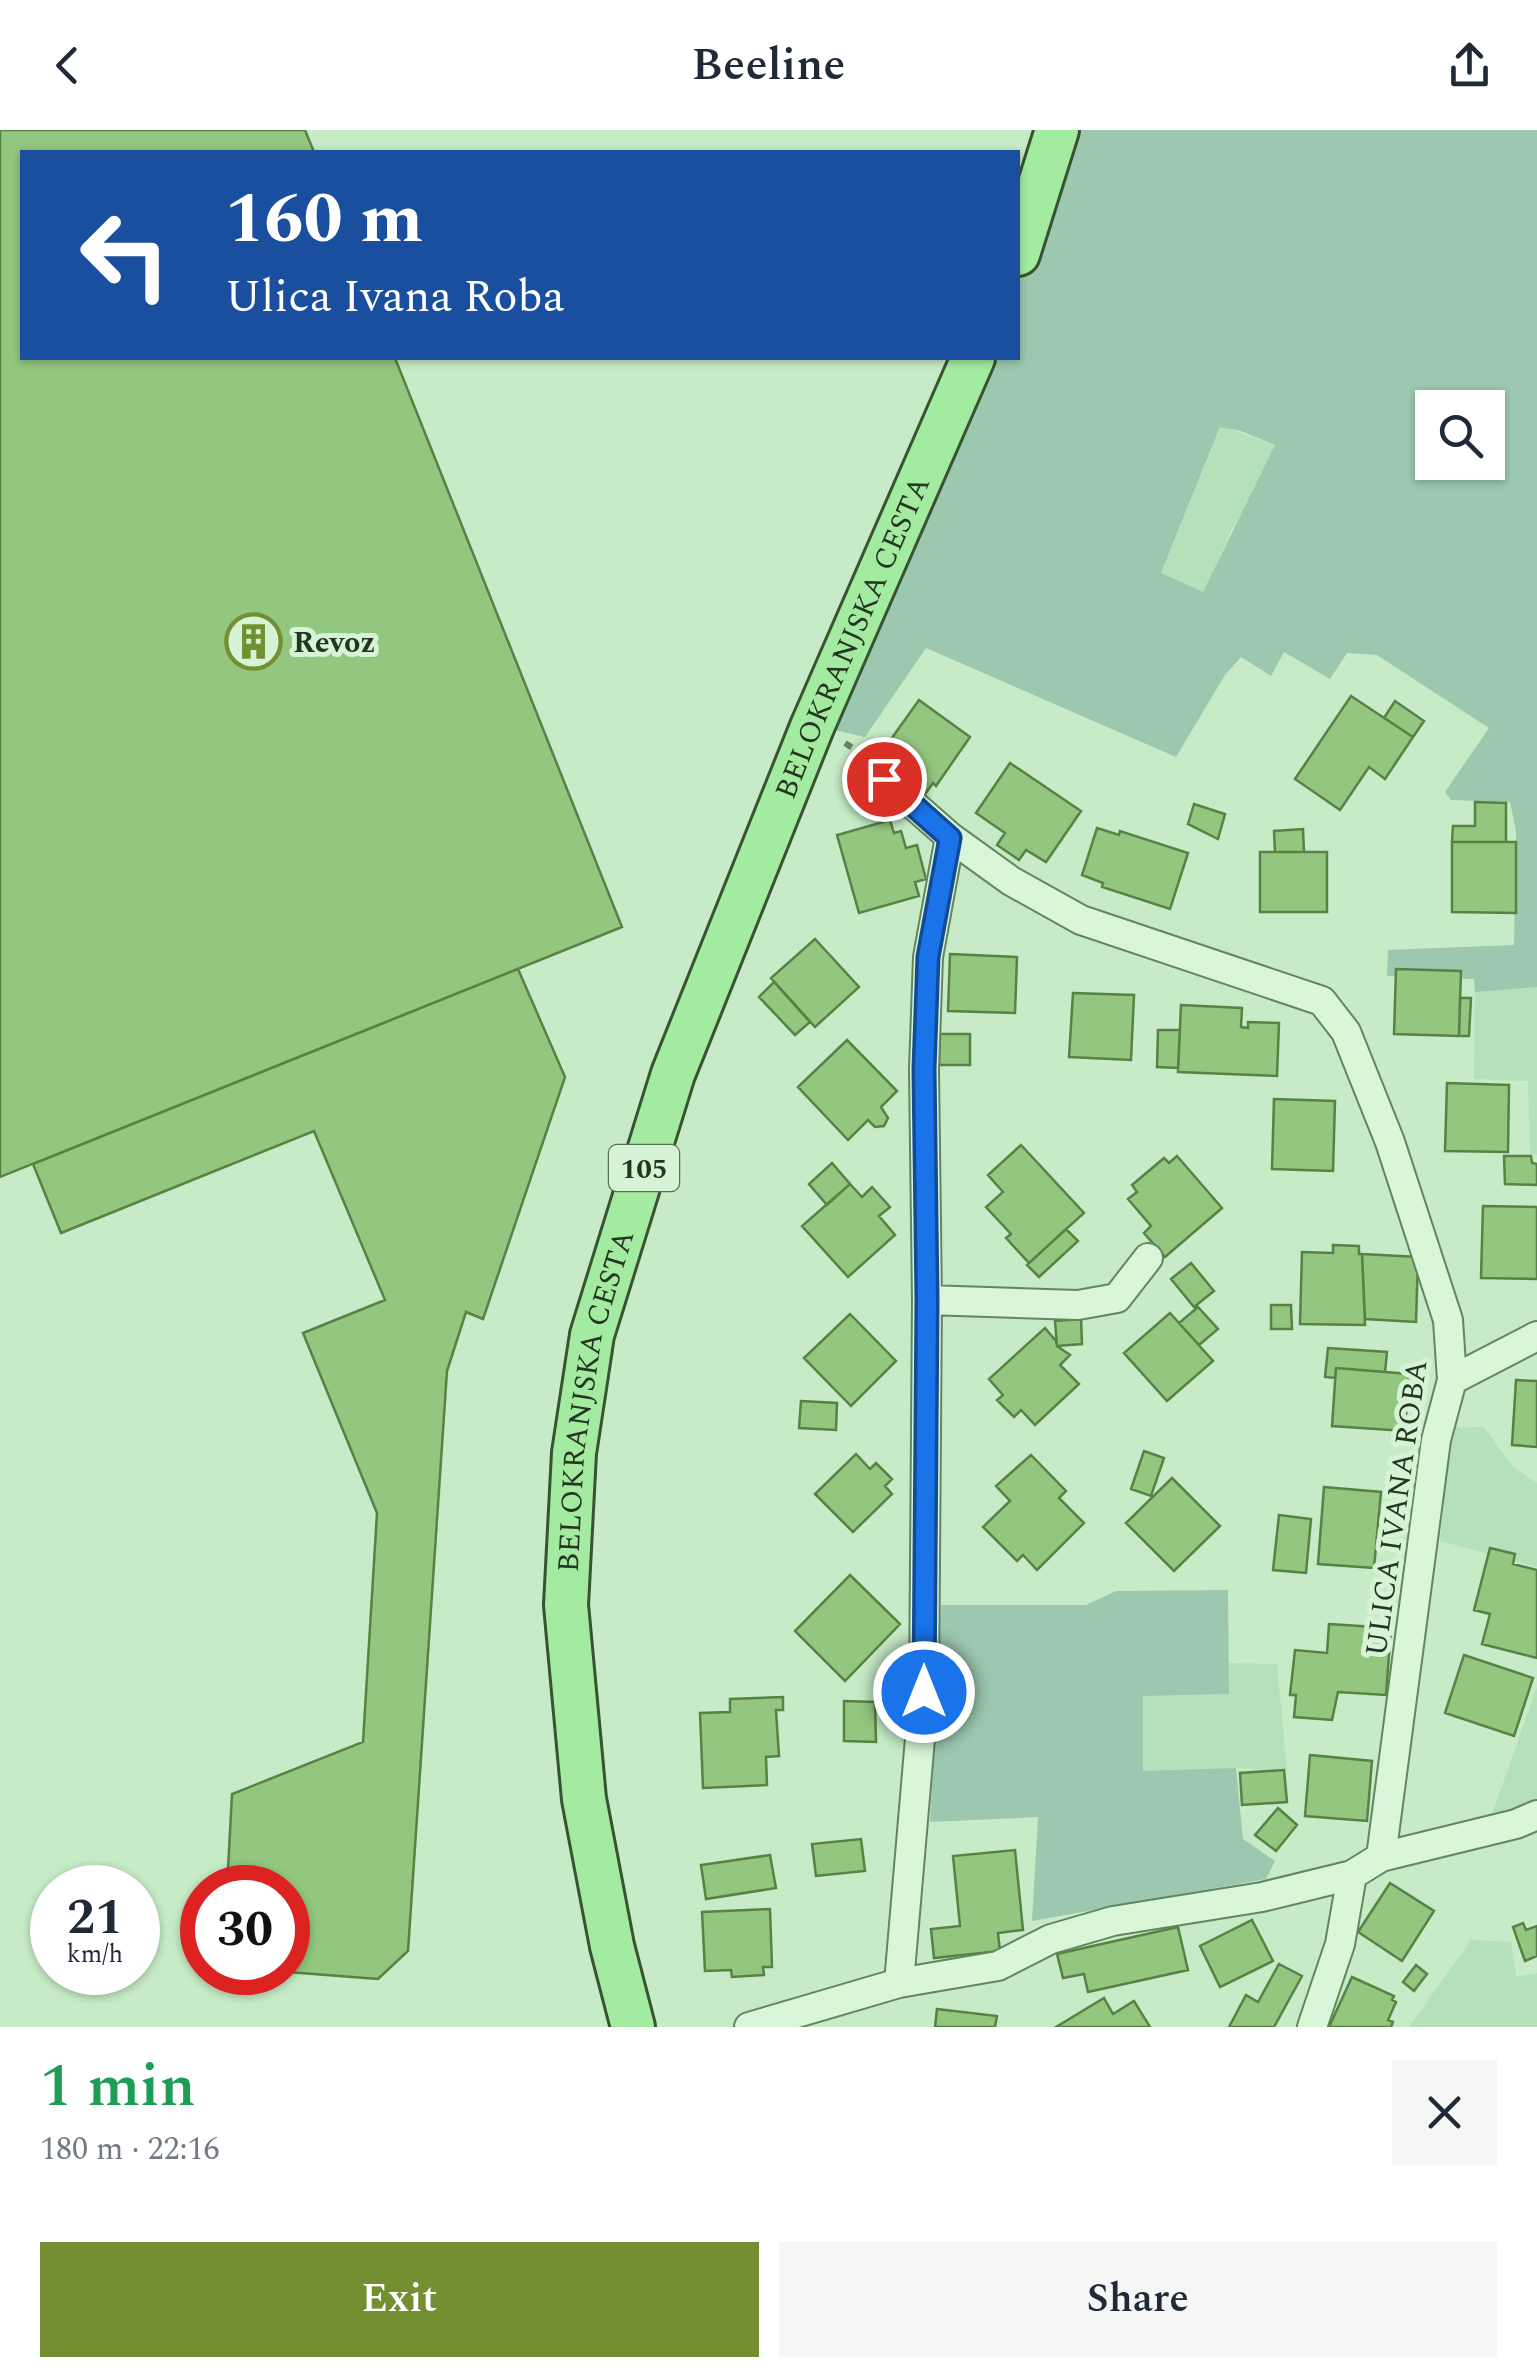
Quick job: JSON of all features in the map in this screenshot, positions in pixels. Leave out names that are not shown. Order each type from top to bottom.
[{"type":"main road","points":[[1020,248],[1057,130]]},
{"type":"main road","name":"BELOKRANJSKA CESTA","points":[[633,2027],[612,1946],[584,1798],[566,1604],[574,1452],[592,1335],[673,1074],[812,727],[972,360]]},
{"type":"street","name":"ULICA IVANA ROBA","points":[[884,779],[950,838],[1010,881],[1081,920],[1322,1001],[1346,1032],[1390,1142],[1448,1320],[1452,1380],[1436,1440],[1382,1857]]},
{"type":"street","points":[[899,1984],[924,1692],[924,1069],[928,957],[950,838]]},
{"type":"street","points":[[927,1300],[1078,1305],[1117,1298],[1148,1258]]},
{"type":"street","points":[[1452,1380],[1537,1336]]},
{"type":"street","points":[[749,2027],[899,1984],[998,1966],[1051,1939],[1113,1921],[1262,1897],[1352,1875],[1382,1857],[1537,1816]]},
{"type":"street","points":[[1312,2027],[1340,1944],[1352,1875]]},
{"type":"green space","points":[[1058,130],[1537,130],[1537,987],[1475,992],[1474,979],[1387,976],[1388,950],[1514,945],[1516,831],[1510,802],[1451,800],[1445,792],[1489,728],[1377,655],[1347,653],[1330,679],[1284,652],[1271,676],[1241,657],[1225,675],[1176,757],[926,648],[865,737],[830,729],[982,360],[1020,360],[1020,254]],"holes":[[[1220,427],[1275,445],[1203,592],[1161,573]]]},
{"type":"green space","points":[[1221,426],[1275,445],[1204,593],[1161,574]]},
{"type":"green space","points":[[1537,987],[1537,1155],[1530,1154],[1528,1081],[1474,1079],[1475,992]]},
{"type":"green space","points":[[1484,1427],[1513,1467],[1537,1483],[1537,1567],[1440,1541],[1451,1428]]},
{"type":"green space","points":[[1228,1590],[1229,1694],[1143,1696],[1143,1771],[1236,1768],[1243,1839],[1275,1861],[1266,1879],[1032,1921],[1038,1817],[930,1822],[941,1605],[1086,1605],[1116,1591]]},
{"type":"green space","points":[[1229,1663],[1277,1664],[1287,1771],[1236,1768],[1143,1772],[1143,1696],[1229,1694]]},
{"type":"green space","points":[[1537,1687],[1537,1803],[1490,1820],[1532,1701]]},
{"type":"green space","points":[[1471,1940],[1511,1942],[1516,1977],[1537,1973],[1537,2027],[1409,2027]]},
{"type":"building","name":"Revoz","points":[[0,130],[305,130],[313,150],[20,150],[20,360],[396,360],[622,927],[0,1177]]},
{"type":"building","points":[[1351,696],[1413,737],[1385,779],[1369,767],[1340,810],[1295,779]]},
{"type":"building","points":[[919,700],[970,737],[936,786],[933,783],[923,797],[887,771],[896,757],[884,749]]},
{"type":"building","points":[[1395,701],[1424,721],[1413,737],[1384,718]]},
{"type":"building","points":[[1010,763],[1081,811],[1046,862],[1026,850],[1019,860],[997,845],[1005,833],[976,813]]},
{"type":"building","points":[[1475,802],[1506,803],[1506,842],[1452,842],[1453,826],[1475,826]]},
{"type":"building","points":[[1194,804],[1225,814],[1218,839],[1188,824]]},
{"type":"building","points":[[890,820],[894,833],[901,831],[906,848],[917,845],[926,879],[915,882],[919,896],[859,913],[837,835]]},
{"type":"building","points":[[1097,828],[1119,835],[1120,831],[1188,853],[1170,909],[1102,887],[1103,883],[1082,875]]},
{"type":"building","points":[[1303,829],[1304,852],[1275,852],[1274,831]]},
{"type":"building","points":[[1452,842],[1516,842],[1516,913],[1452,912]]},
{"type":"building","points":[[1260,852],[1327,852],[1327,912],[1260,912]]},
{"type":"building","points":[[815,939],[859,987],[815,1027],[771,978]]},
{"type":"building","points":[[950,954],[1017,957],[1015,1013],[948,1011]]},
{"type":"building","points":[[518,969],[565,1077],[483,1319],[466,1312],[447,1371],[408,1951],[378,1979],[310,1974],[310,1865],[228,1865],[232,1794],[363,1742],[377,1513],[303,1333],[385,1300],[314,1131],[61,1233],[33,1164]]},
{"type":"building","points":[[1396,969],[1461,971],[1459,1036],[1394,1034]]},
{"type":"building","points":[[774,982],[810,1022],[795,1035],[759,997]]},
{"type":"building","points":[[1073,993],[1134,995],[1131,1060],[1069,1057]]},
{"type":"building","points":[[1460,998],[1471,998],[1469,1036],[1459,1036]]},
{"type":"building","points":[[1181,1005],[1242,1008],[1241,1027],[1248,1028],[1248,1022],[1279,1023],[1277,1076],[1178,1072]]},
{"type":"building","points":[[1158,1030],[1180,1030],[1178,1068],[1157,1067]]},
{"type":"building","points":[[940,1034],[970,1034],[970,1065],[939,1065]]},
{"type":"building","points":[[847,1040],[897,1091],[881,1107],[888,1118],[884,1126],[875,1127],[868,1120],[848,1140],[798,1087]]},
{"type":"building","points":[[1447,1083],[1509,1085],[1508,1152],[1445,1151]]},
{"type":"building","points":[[1274,1099],[1335,1101],[1333,1171],[1272,1169]]},
{"type":"building","points":[[1021,1145],[1084,1213],[1029,1263],[1006,1238],[1011,1234],[986,1207],[1003,1192],[988,1175]]},
{"type":"building","points":[[1177,1156],[1222,1208],[1165,1257],[1144,1233],[1151,1226],[1128,1199],[1137,1192],[1132,1185],[1164,1158],[1169,1163]]},
{"type":"building","points":[[1504,1156],[1531,1156],[1532,1163],[1537,1164],[1537,1185],[1505,1184]]},
{"type":"building","points":[[832,1163],[850,1184],[827,1205],[809,1184]]},
{"type":"building","points":[[850,1184],[862,1197],[872,1187],[890,1207],[879,1216],[895,1235],[848,1277],[802,1226]]},
{"type":"building","points":[[1483,1206],[1537,1207],[1537,1279],[1481,1278]]},
{"type":"building","points":[[1066,1229],[1078,1241],[1039,1277],[1027,1265]]},
{"type":"building","points":[[1333,1245],[1359,1246],[1365,1325],[1300,1324],[1302,1252],[1333,1253]]},
{"type":"building","points":[[1362,1254],[1418,1257],[1416,1322],[1365,1319]]},
{"type":"building","points":[[1191,1263],[1214,1291],[1194,1307],[1171,1279]]},
{"type":"building","points":[[1271,1305],[1291,1305],[1292,1329],[1271,1329]]},
{"type":"building","points":[[1198,1307],[1218,1329],[1199,1345],[1179,1323]]},
{"type":"building","points":[[1170,1313],[1213,1361],[1167,1401],[1124,1353]]},
{"type":"building","points":[[850,1314],[896,1361],[851,1406],[804,1358]]},
{"type":"building","points":[[1081,1319],[1082,1344],[1057,1346],[1055,1321]]},
{"type":"building","points":[[1045,1328],[1057,1346],[1070,1355],[1060,1365],[1079,1384],[1035,1425],[1021,1410],[1014,1417],[997,1400],[1003,1395],[989,1379]]},
{"type":"building","points":[[1328,1348],[1387,1352],[1385,1372],[1336,1368],[1335,1378],[1325,1377]]},
{"type":"building","points":[[1336,1368],[1409,1374],[1405,1431],[1332,1426]]},
{"type":"building","points":[[1516,1380],[1537,1381],[1537,1447],[1512,1445]]},
{"type":"building","points":[[801,1401],[837,1403],[836,1430],[799,1428]]},
{"type":"building","points":[[1144,1451],[1164,1458],[1151,1496],[1131,1489]]},
{"type":"building","points":[[856,1454],[870,1469],[876,1463],[892,1479],[885,1486],[892,1494],[853,1532],[815,1494]]},
{"type":"building","points":[[1031,1455],[1066,1491],[1059,1498],[1084,1523],[1037,1570],[1023,1555],[1017,1561],[983,1527],[1010,1501],[996,1486]]},
{"type":"building","points":[[1172,1478],[1220,1526],[1174,1571],[1126,1523]]},
{"type":"building","points":[[1324,1487],[1381,1492],[1374,1568],[1318,1564]]},
{"type":"building","points":[[1279,1515],[1311,1519],[1306,1573],[1273,1570]]},
{"type":"building","points":[[1490,1548],[1515,1554],[1513,1564],[1537,1570],[1537,1658],[1482,1644],[1490,1614],[1474,1610]]},
{"type":"building","points":[[850,1575],[900,1624],[845,1681],[795,1631]]},
{"type":"building","points":[[1329,1624],[1391,1628],[1386,1695],[1338,1692],[1332,1720],[1294,1717],[1296,1695],[1290,1695],[1295,1650],[1327,1653]]},
{"type":"building","points":[[1464,1655],[1533,1678],[1514,1736],[1445,1713]]},
{"type":"building","points":[[783,1697],[783,1710],[776,1710],[779,1756],[766,1757],[767,1785],[703,1788],[700,1713],[730,1712],[730,1699]]},
{"type":"building","points":[[844,1701],[875,1702],[876,1742],[844,1741]]},
{"type":"building","points":[[1310,1755],[1372,1761],[1367,1821],[1305,1816]]},
{"type":"building","points":[[1284,1770],[1287,1802],[1242,1805],[1240,1773]]},
{"type":"building","points":[[1278,1808],[1297,1825],[1276,1851],[1255,1835]]},
{"type":"building","points":[[861,1839],[865,1871],[816,1876],[812,1844]]},
{"type":"building","points":[[1015,1850],[1023,1930],[998,1933],[1000,1951],[934,1958],[931,1929],[960,1926],[953,1856]]},
{"type":"building","points":[[770,1855],[776,1888],[706,1899],[701,1865]]},
{"type":"building","points":[[1390,1883],[1434,1911],[1402,1961],[1358,1932]]},
{"type":"building","points":[[770,1909],[772,1967],[763,1967],[764,1975],[732,1977],[731,1970],[705,1971],[702,1912]]},
{"type":"building","points":[[1252,1920],[1273,1961],[1220,1987],[1200,1946]]},
{"type":"building","points":[[1523,1923],[1526,1930],[1537,1926],[1537,1956],[1525,1961],[1513,1927]]},
{"type":"building","points":[[1178,1927],[1188,1970],[1088,1992],[1084,1974],[1063,1978],[1057,1954]]},
{"type":"building","points":[[1279,1964],[1302,1976],[1274,2027],[1229,2027],[1246,1995],[1258,2002]]},
{"type":"building","points":[[1416,1965],[1427,1974],[1414,1991],[1403,1982]]},
{"type":"building","points":[[1352,1977],[1394,1996],[1392,2000],[1396,2002],[1388,2020],[1393,2022],[1391,2027],[1329,2027]]},
{"type":"building","points":[[1104,1998],[1113,2014],[1134,2001],[1150,2027],[1056,2027]]},
{"type":"building","points":[[937,2009],[997,2016],[995,2027],[935,2027]]},
{"type":"place","name":"Revoz","points":[[254,642]]},
{"type":"route","points":[[884,779],[950,838],[928,957],[924,1069],[924,1692]]}]
